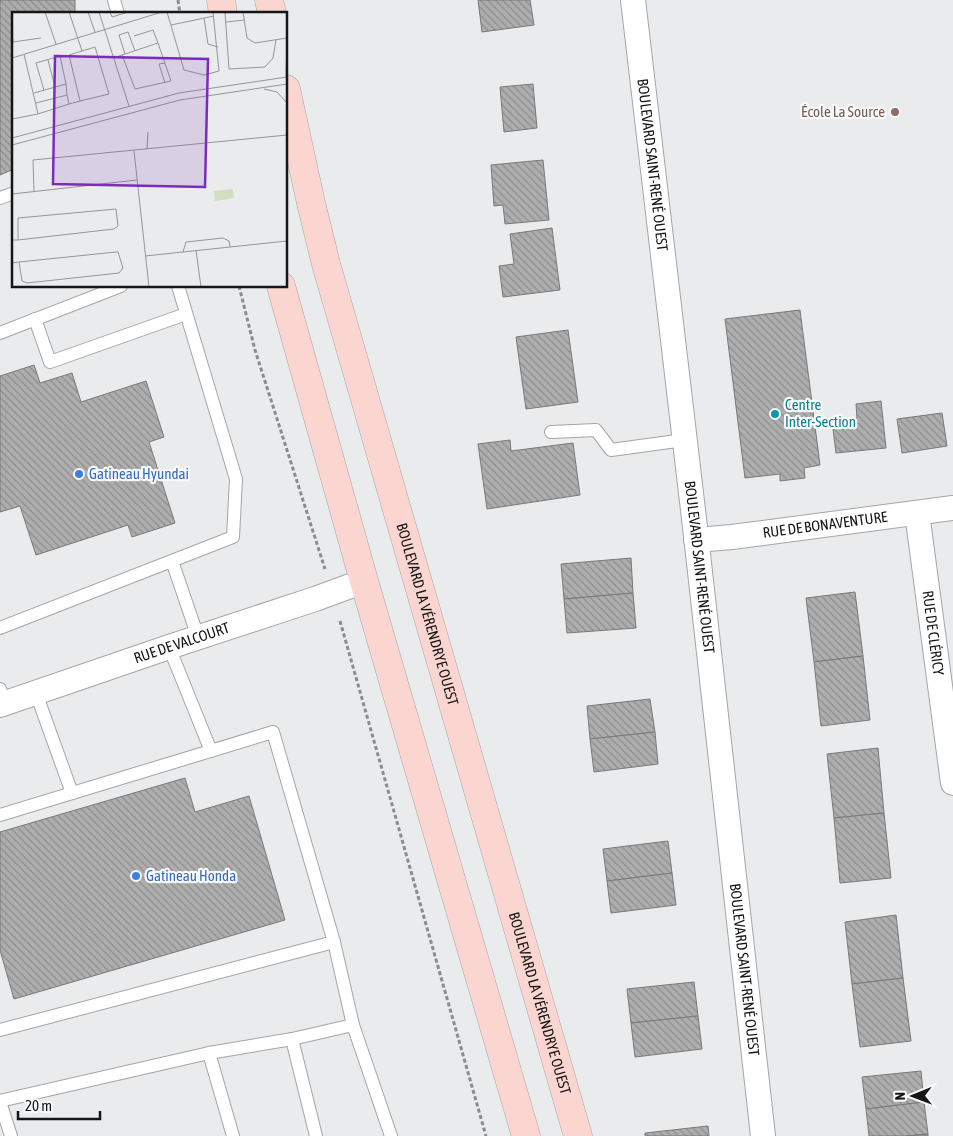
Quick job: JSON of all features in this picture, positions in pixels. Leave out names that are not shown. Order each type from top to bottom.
[{"type":"main road","name":"BOULEVARD LA VÉRENDRYE OUEST","points":[[288,98],[308,193],[326,264],[578,1136]]},
{"type":"main road","points":[[282,288],[364,581],[526,1136]]},
{"type":"street","name":"BOULEVARD SAINT-RENÉ OUEST","points":[[633,0],[696,540],[762,1136]]},
{"type":"street","name":"RUE DE BONAVENTURE","points":[[696,540],[953,508]]},
{"type":"street","name":"RUE DE CLÉRICY","points":[[917,513],[953,783]]},
{"type":"street","name":"RUE DE VALCOURT","points":[[2,699],[36,693],[364,581]]},
{"type":"lane","points":[[0,198],[12,194]]},
{"type":"lane","points":[[0,333],[116,288]]},
{"type":"lane","points":[[0,628],[233,537],[236,479],[179,288]]},
{"type":"lane","points":[[35,320],[50,362],[186,314]]},
{"type":"lane","points":[[551,432],[596,430],[611,450],[684,440]]},
{"type":"lane","points":[[172,561],[198,637]]},
{"type":"lane","points":[[169,647],[211,751]]},
{"type":"lane","points":[[36,693],[72,793]]},
{"type":"lane","points":[[0,814],[273,732],[334,942],[353,1026],[391,1136]]},
{"type":"lane","points":[[0,1030],[334,942]]},
{"type":"lane","points":[[11,1136],[0,1101],[209,1053],[292,1039],[353,1026]]},
{"type":"lane","points":[[292,1039],[316,1136]]},
{"type":"lane","points":[[209,1053],[230,1135]]},
{"type":"path","points":[[240,288],[255,350],[325,570]]},
{"type":"path","points":[[340,621],[486,1136]]},
{"type":"building","points":[[0,0],[75,0],[75,12],[12,12],[12,170],[0,175]]},
{"type":"building","points":[[478,0],[530,0],[534,25],[482,32]]},
{"type":"building","points":[[533,84],[537,128],[504,132],[500,87]]},
{"type":"building","points":[[543,160],[549,220],[505,224],[503,205],[494,206],[491,165]]},
{"type":"building","points":[[552,228],[560,290],[503,297],[499,266],[514,264],[510,234]]},
{"type":"building","name":"Centre Inter-Section","points":[[800,310],[820,465],[804,468],[805,478],[780,481],[780,474],[745,478],[725,319]]},
{"type":"building","points":[[568,330],[578,402],[526,409],[516,337]]},
{"type":"building","name":"Gatineau Hyundai","points":[[34,365],[40,383],[72,373],[81,402],[146,381],[164,437],[149,442],[175,523],[132,537],[128,525],[36,555],[20,506],[0,512],[0,376]]},
{"type":"building","points":[[881,401],[886,448],[836,453],[832,421],[857,418],[856,404]]},
{"type":"building","points":[[942,413],[947,446],[902,453],[897,419]]},
{"type":"building","points":[[510,440],[511,451],[573,443],[580,495],[487,509],[478,444]]},
{"type":"building","points":[[631,558],[633,593],[564,599],[561,564]]},
{"type":"building","points":[[855,592],[863,656],[814,662],[806,598]]},
{"type":"building","points":[[633,593],[636,628],[567,633],[564,599]]},
{"type":"building","points":[[863,656],[870,720],[821,726],[814,662]]},
{"type":"building","points":[[650,699],[655,732],[590,739],[587,706]]},
{"type":"building","points":[[655,732],[658,764],[594,772],[590,739]]},
{"type":"building","points":[[878,748],[884,813],[834,818],[827,754]]},
{"type":"building","name":"Gatineau Honda","points":[[185,778],[195,812],[249,796],[285,920],[14,999],[0,950],[0,832]]},
{"type":"building","points":[[884,813],[891,878],[840,883],[834,818]]},
{"type":"building","points":[[668,841],[672,873],[607,881],[603,849]]},
{"type":"building","points":[[672,873],[676,905],[611,913],[607,881]]},
{"type":"building","points":[[896,915],[903,978],[852,984],[845,922]]},
{"type":"building","points":[[903,978],[911,1041],[860,1047],[852,984]]},
{"type":"building","points":[[694,982],[698,1016],[631,1023],[627,989]]},
{"type":"building","points":[[698,1016],[702,1049],[635,1057],[631,1023]]},
{"type":"building","points":[[921,1071],[924,1102],[866,1109],[862,1077]]},
{"type":"building","points":[[924,1102],[928,1134],[869,1136],[866,1109]]},
{"type":"building","points":[[708,1126],[709,1136],[645,1136],[645,1133]]},
{"type":"building","points":[[928,1134],[928,1136],[906,1136]]},
{"type":"place","name":"École La Source","points":[[895,112]]},
{"type":"place","name":"Centre Inter-Section","points":[[775,414]]},
{"type":"place","name":"Gatineau Hyundai","points":[[79,474]]},
{"type":"place","name":"Gatineau Honda","points":[[136,876]]}]
